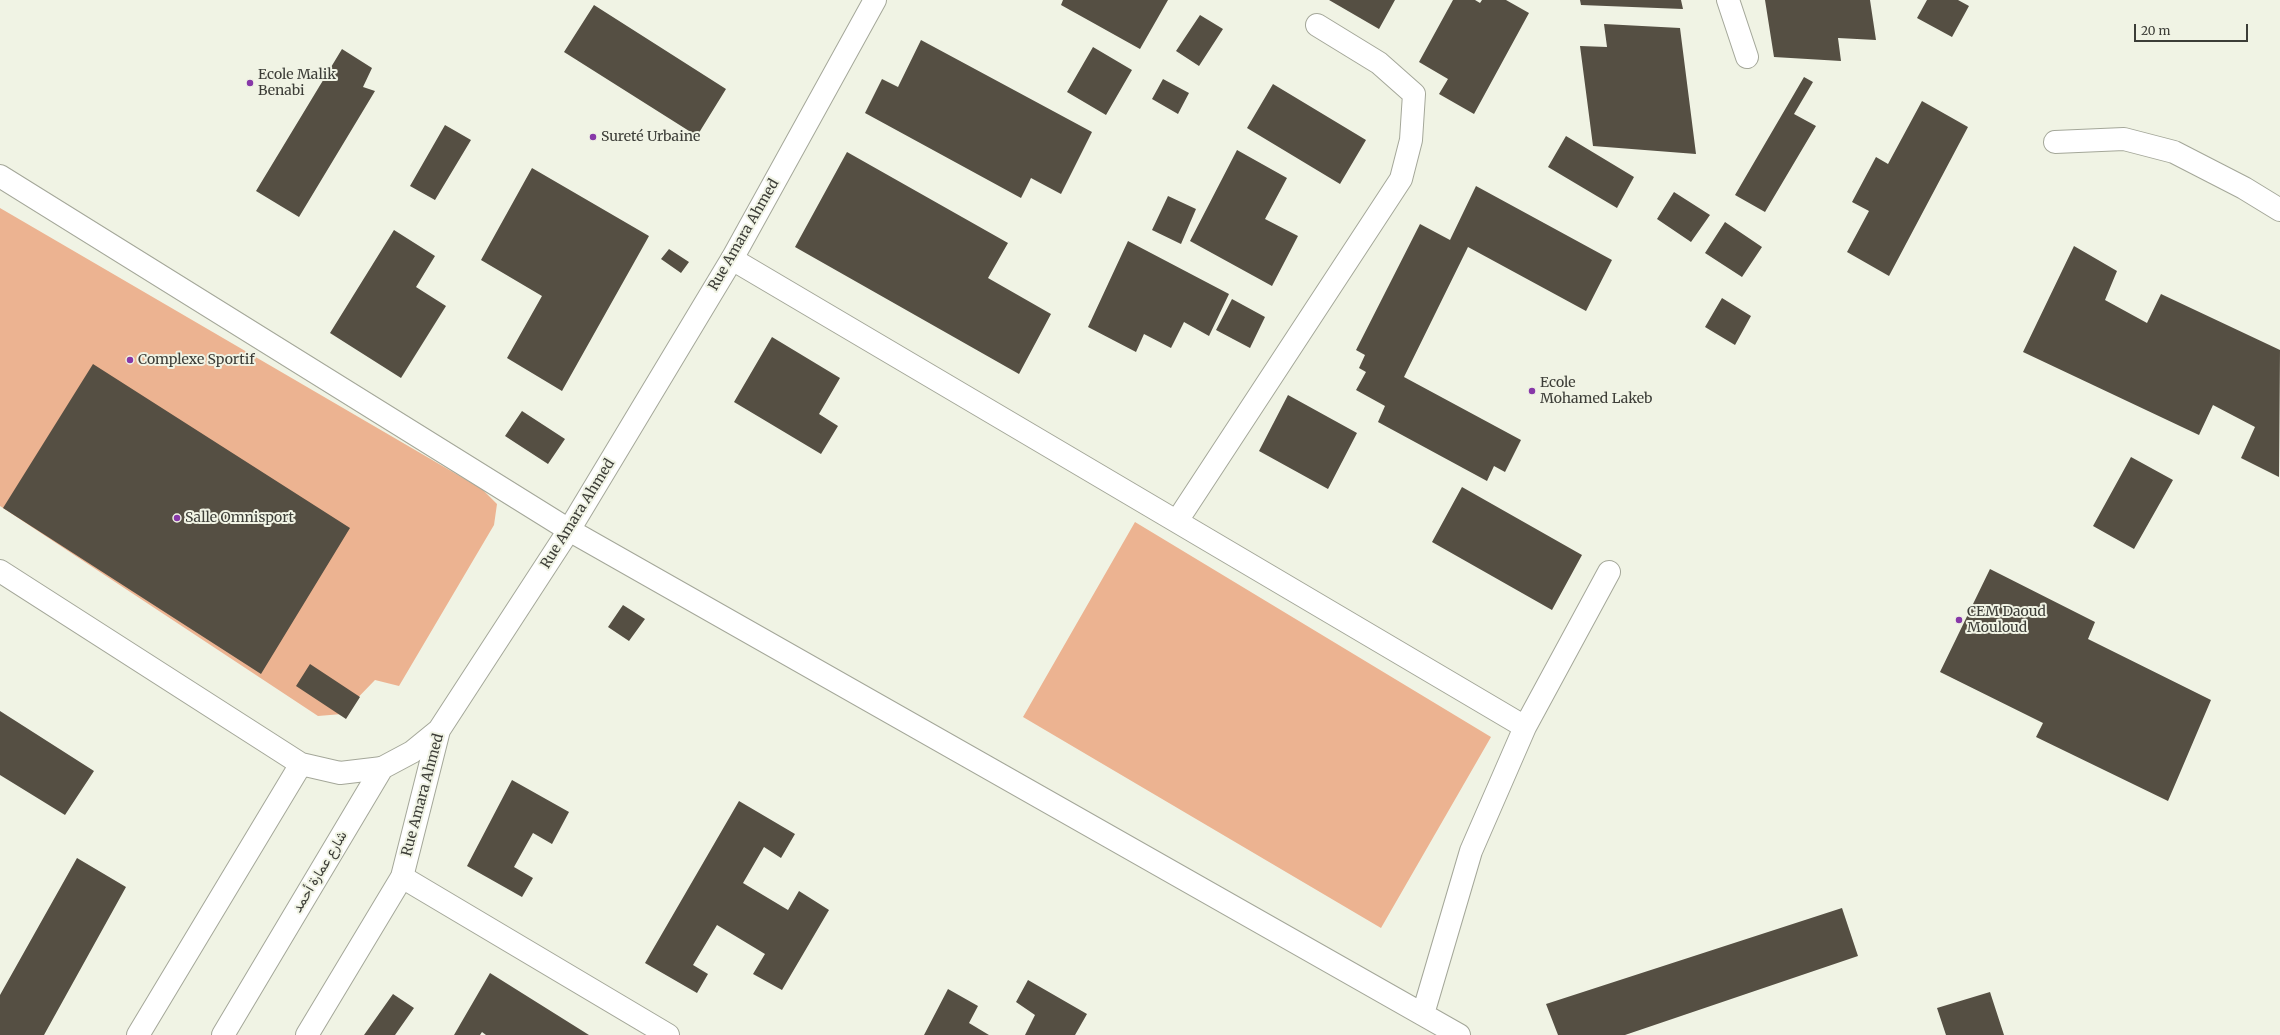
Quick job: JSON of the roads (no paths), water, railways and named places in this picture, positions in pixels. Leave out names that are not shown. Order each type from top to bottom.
[{"type":"street","name":"Rue Amara Ahmed","points":[[307,1035],[402,877],[439,730],[569,530],[732,259],[875,0]]},
{"type":"street","points":[[1728,0],[1747,57]]},
{"type":"street","points":[[1177,521],[1401,179],[1411,140],[1414,94],[1379,63],[1317,25]]},
{"type":"street","points":[[2055,142],[2124,139],[2174,152],[2244,188],[2280,210]]},
{"type":"street","points":[[0,176],[569,530],[1458,1035]]},
{"type":"street","points":[[732,259],[1525,727]]},
{"type":"street","points":[[0,571],[301,764],[340,773],[382,768],[412,752],[439,730]]},
{"type":"street","points":[[1423,1014],[1472,851],[1525,727],[1609,572]]},
{"type":"street","points":[[138,1035],[301,764]]},
{"type":"street","name":"شارع عمارة أحمد","points":[[223,1035],[382,768]]},
{"type":"street","points":[[402,877],[668,1035]]},
{"type":"place","name":"Ecole Malik Benabi","points":[[250,83]]},
{"type":"place","name":"Sureté Urbaine","points":[[593,137]]},
{"type":"place","name":"Complexe Sportif","points":[[130,360]]},
{"type":"place","name":"Ecole Mohamed Lakeb","points":[[1532,391]]},
{"type":"place","name":"Salle Omnisport","points":[[177,518]]},
{"type":"place","name":"CEM Daoud Mouloud","points":[[1959,620]]}]
